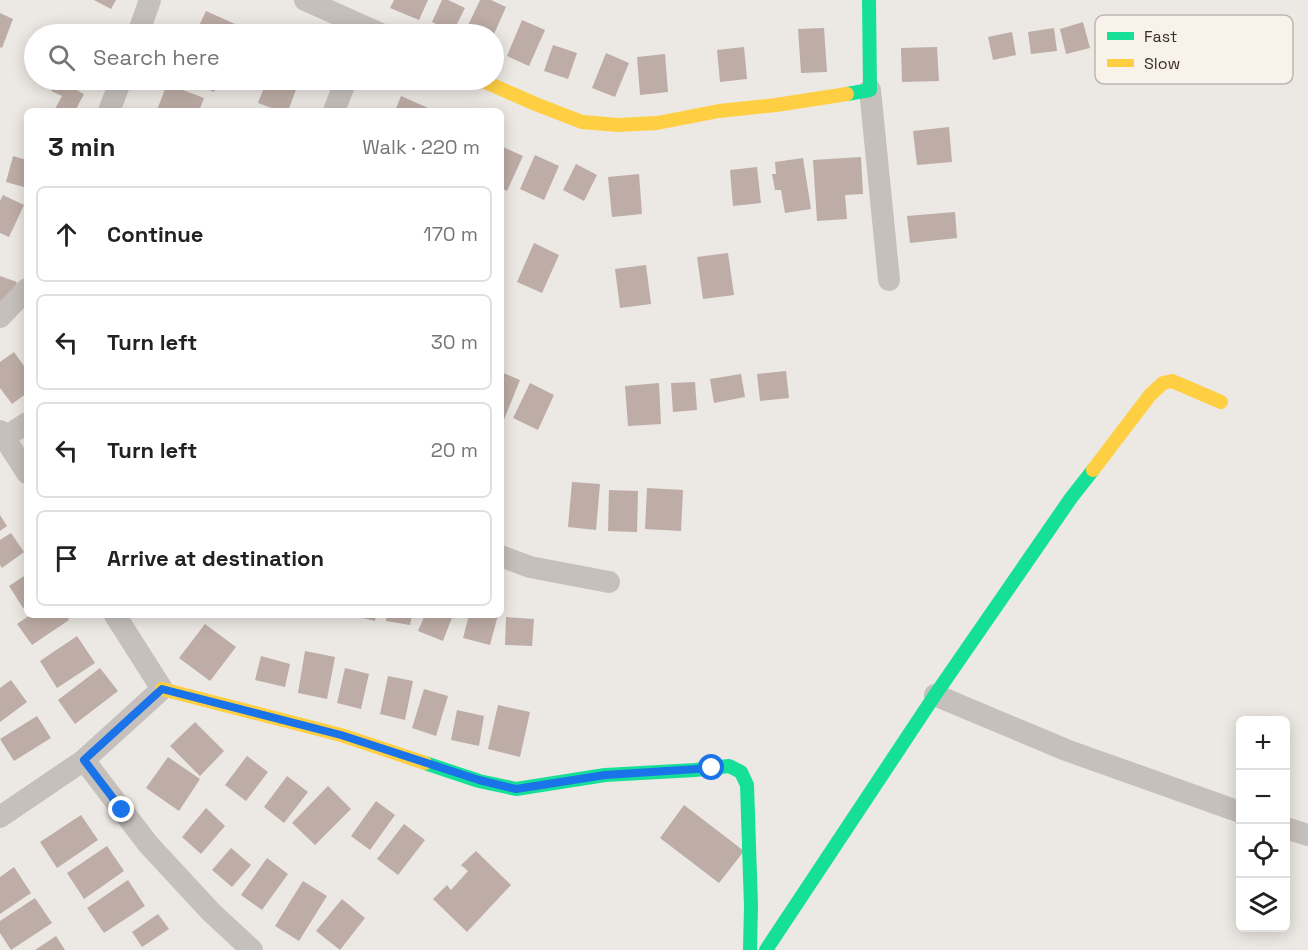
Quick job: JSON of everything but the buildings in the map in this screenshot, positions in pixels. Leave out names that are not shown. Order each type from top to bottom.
[{"type":"street","points":[[142,24],[150,0]]},
{"type":"street","points":[[305,0],[354,24]]},
{"type":"street","points":[[869,0],[870,90],[889,280]]},
{"type":"street","points":[[110,108],[117,90]]},
{"type":"street","points":[[335,108],[342,90]]},
{"type":"street","points":[[503,90],[582,122],[618,125],[657,123],[719,111],[776,105],[870,90]]},
{"type":"street","points":[[0,317],[24,292]]},
{"type":"street","points":[[766,950],[934,695],[1071,498],[1150,395],[1163,383],[1172,381],[1221,402]]},
{"type":"street","points":[[24,424],[2,434],[24,468]]},
{"type":"street","points":[[504,557],[530,567],[609,582]]},
{"type":"street","points":[[117,618],[162,689],[341,735],[479,780],[516,789],[605,775],[729,766],[741,772],[747,785],[750,950]]},
{"type":"street","points":[[1,814],[84,760],[162,689]]},
{"type":"street","points":[[934,695],[1066,750],[1236,811]]},
{"type":"street","points":[[84,760],[148,844],[211,912],[252,950]]},
{"type":"street","points":[[1290,829],[1308,835]]},
{"type":"traffic: fast","points":[[847,94],[870,90],[869,0]]},
{"type":"traffic: fast","points":[[766,950],[935,695],[1071,498],[1093,470]]},
{"type":"traffic: fast","points":[[425,763],[479,781],[516,789],[605,775],[729,766],[741,772],[747,785],[750,950]]},
{"type":"traffic: slow","points":[[504,90],[582,122],[618,125],[657,123],[719,111],[847,94]]},
{"type":"traffic: slow","points":[[1093,470],[1150,395],[1163,383],[1172,381],[1221,402]]},
{"type":"traffic: slow","points":[[162,689],[341,735],[425,763]]},
{"type":"route","points":[[122,810],[84,760],[162,689],[341,735],[479,780],[516,789],[605,775],[712,768]]}]
